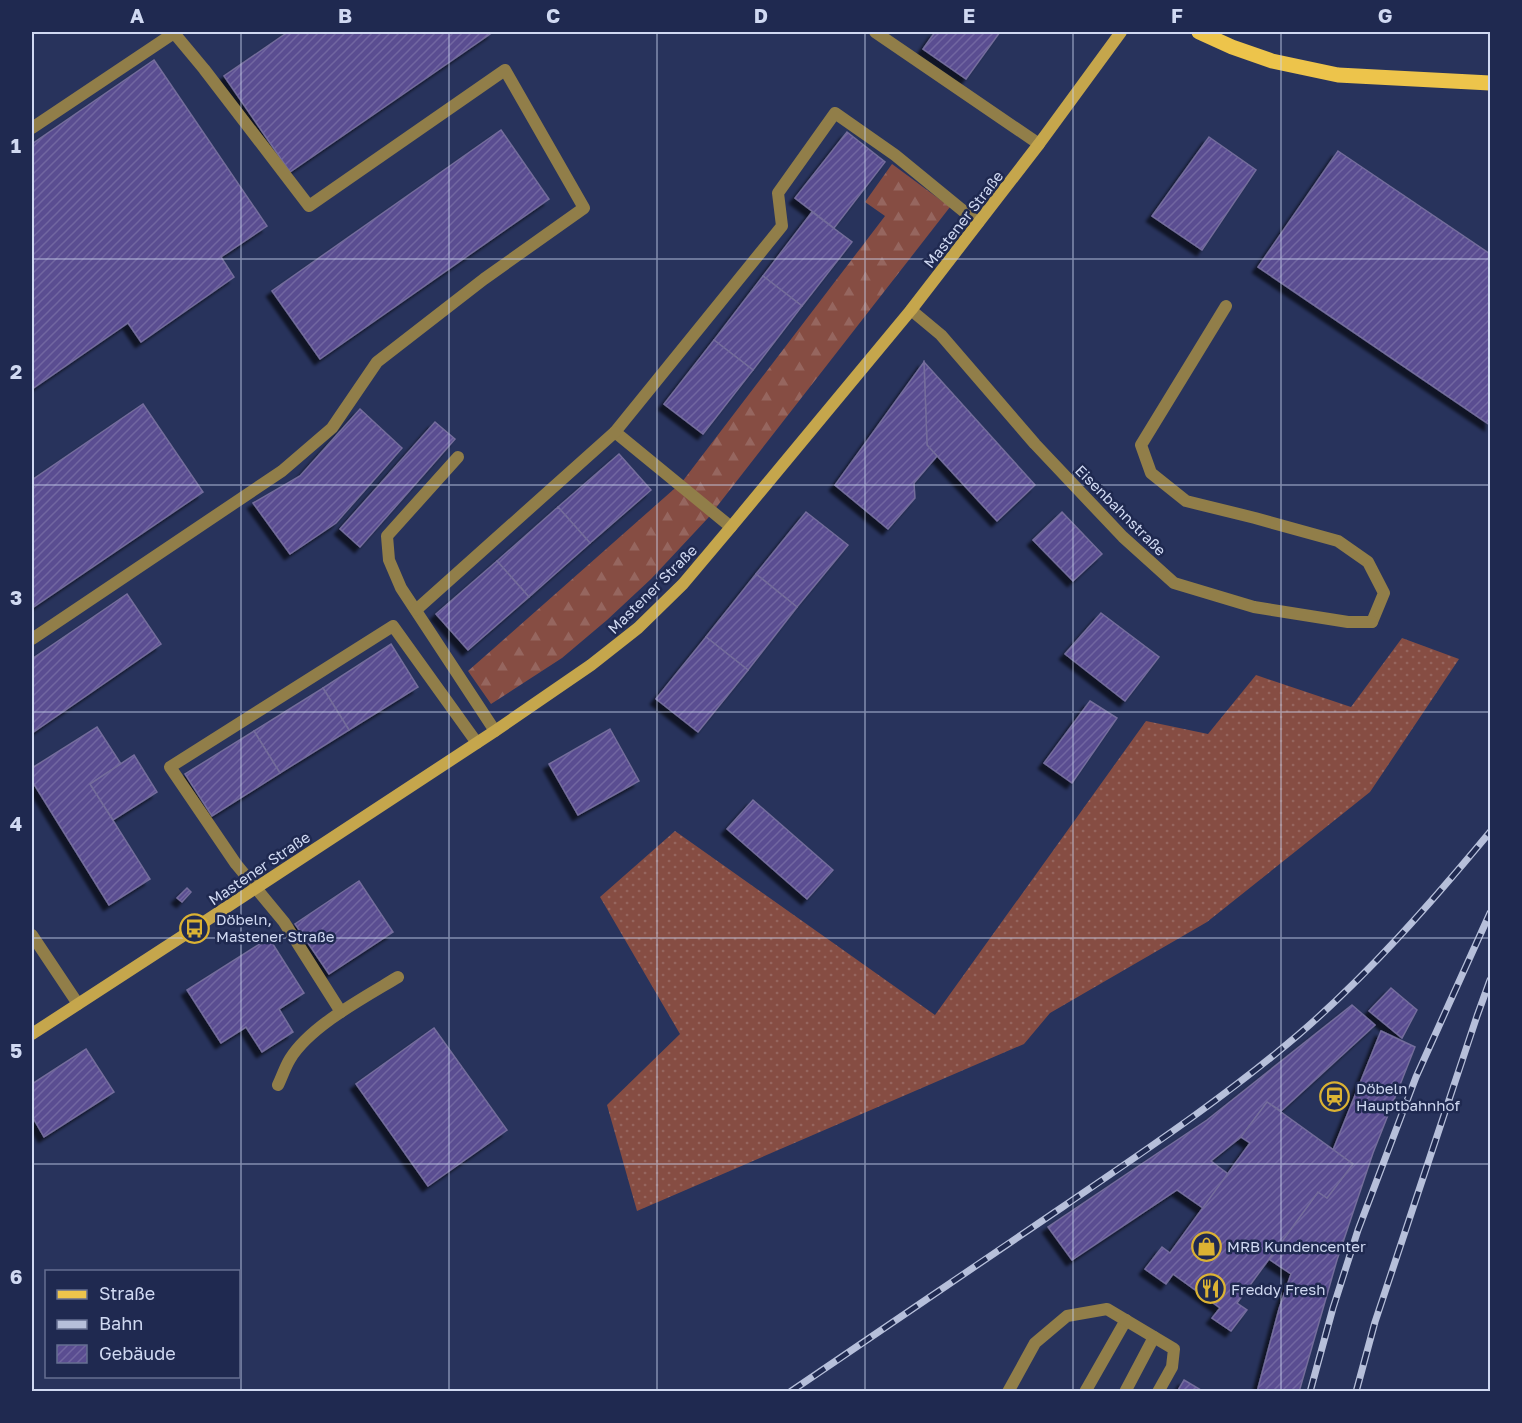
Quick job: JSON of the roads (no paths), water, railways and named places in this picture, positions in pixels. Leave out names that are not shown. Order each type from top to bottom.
[{"type":"main road","name":"Mastener Straße","points":[[32,1034],[495,731],[591,665],[638,628],[683,584],[732,527],[911,310],[1039,144],[1121,32]]},
{"type":"main road","points":[[1199,32],[1272,61],[1338,75],[1491,83]]},
{"type":"street","points":[[875,32],[1039,144]]},
{"type":"street","points":[[32,128],[174,33],[309,206],[505,70],[584,208],[484,279],[377,362],[332,428],[282,471],[32,639]]},
{"type":"street","points":[[416,610],[615,432],[782,226],[778,193],[835,113],[895,155],[978,223]]},
{"type":"street","name":"Eisenbahnstraße","points":[[911,310],[941,335],[1035,444],[1123,537],[1174,583],[1254,607],[1348,622],[1372,622],[1384,592],[1368,562],[1338,541],[1186,501],[1151,473],[1141,445],[1226,306]]},
{"type":"street","points":[[615,432],[732,527]]},
{"type":"street","points":[[458,457],[387,536],[389,560],[401,588],[495,731]]},
{"type":"street","points":[[341,1012],[284,922],[236,864],[170,767],[393,626],[477,742]]},
{"type":"street","points":[[32,935],[78,1004]]},
{"type":"street","points":[[278,1085],[290,1058],[312,1034],[341,1012],[398,977]]},
{"type":"street","points":[[1008,1392],[1035,1343],[1067,1316],[1107,1310],[1174,1348],[1172,1367],[1158,1392]]},
{"type":"street","points":[[1085,1392],[1126,1320]]},
{"type":"street","points":[[1125,1392],[1154,1337]]},
{"type":"railway","points":[[790,1392],[1153,1145],[1270,1058],[1324,1012],[1374,963],[1422,912],[1490,832]]},
{"type":"railway","points":[[1310,1392],[1333,1308],[1358,1230],[1416,1077],[1490,913]]},
{"type":"railway","points":[[1356,1392],[1375,1322],[1490,980]]},
{"type":"place","name":"Döbeln, Mastener Straße","points":[[195,928]]},
{"type":"place","name":"Döbeln Hauptbahnhof","points":[[1335,1097]]},
{"type":"place","name":"MRB Kundencenter","points":[[1206,1246]]},
{"type":"place","name":"Freddy Fresh","points":[[1210,1289]]}]
